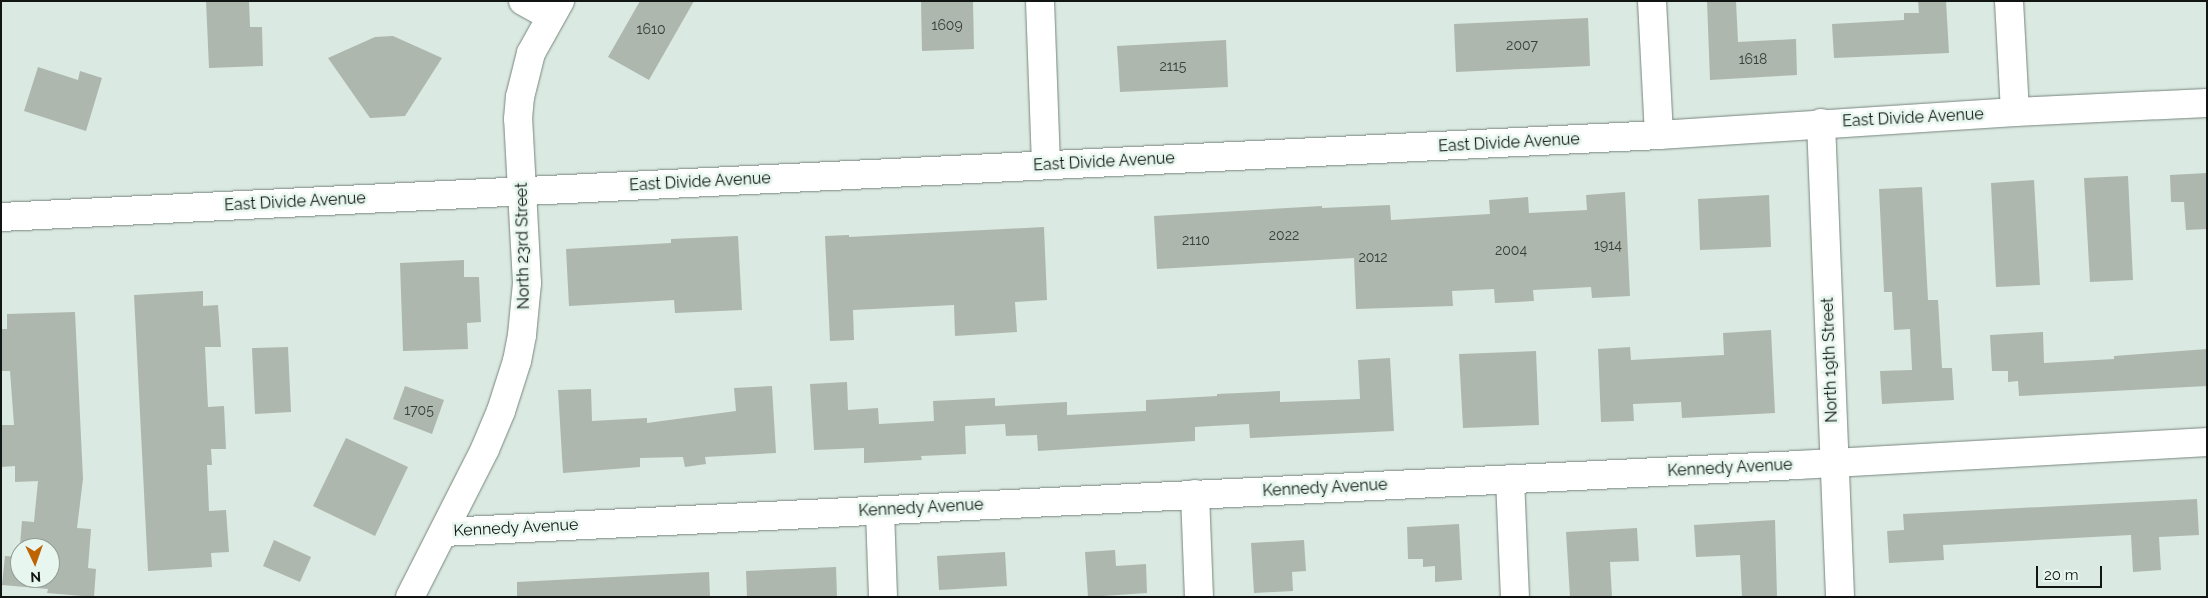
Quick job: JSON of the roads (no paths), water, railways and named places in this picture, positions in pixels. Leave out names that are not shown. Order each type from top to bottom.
[{"type":"street","points":[[523,1],[555,9]]},
{"type":"street","points":[[1040,1],[1046,165]]},
{"type":"street","points":[[1652,1],[1659,135]]},
{"type":"street","points":[[2009,1],[2015,112]]},
{"type":"street","name":"North 23rd Street","points":[[410,597],[486,449],[501,410],[516,361],[522,335],[527,283],[518,119],[520,97],[531,53],[555,9]]},
{"type":"street","name":"East Divide Avenue","points":[[1,217],[1777,129],[1821,124],[2015,112],[2207,103]]},
{"type":"street","name":"North 19th Street","points":[[1821,124],[1840,597]]},
{"type":"street","name":"Kennedy Avenue","points":[[444,532],[1834,463],[2207,442]]},
{"type":"street","points":[[1510,479],[1515,597]]},
{"type":"street","points":[[1195,494],[1199,597]]},
{"type":"street","points":[[880,510],[883,597]]}]
